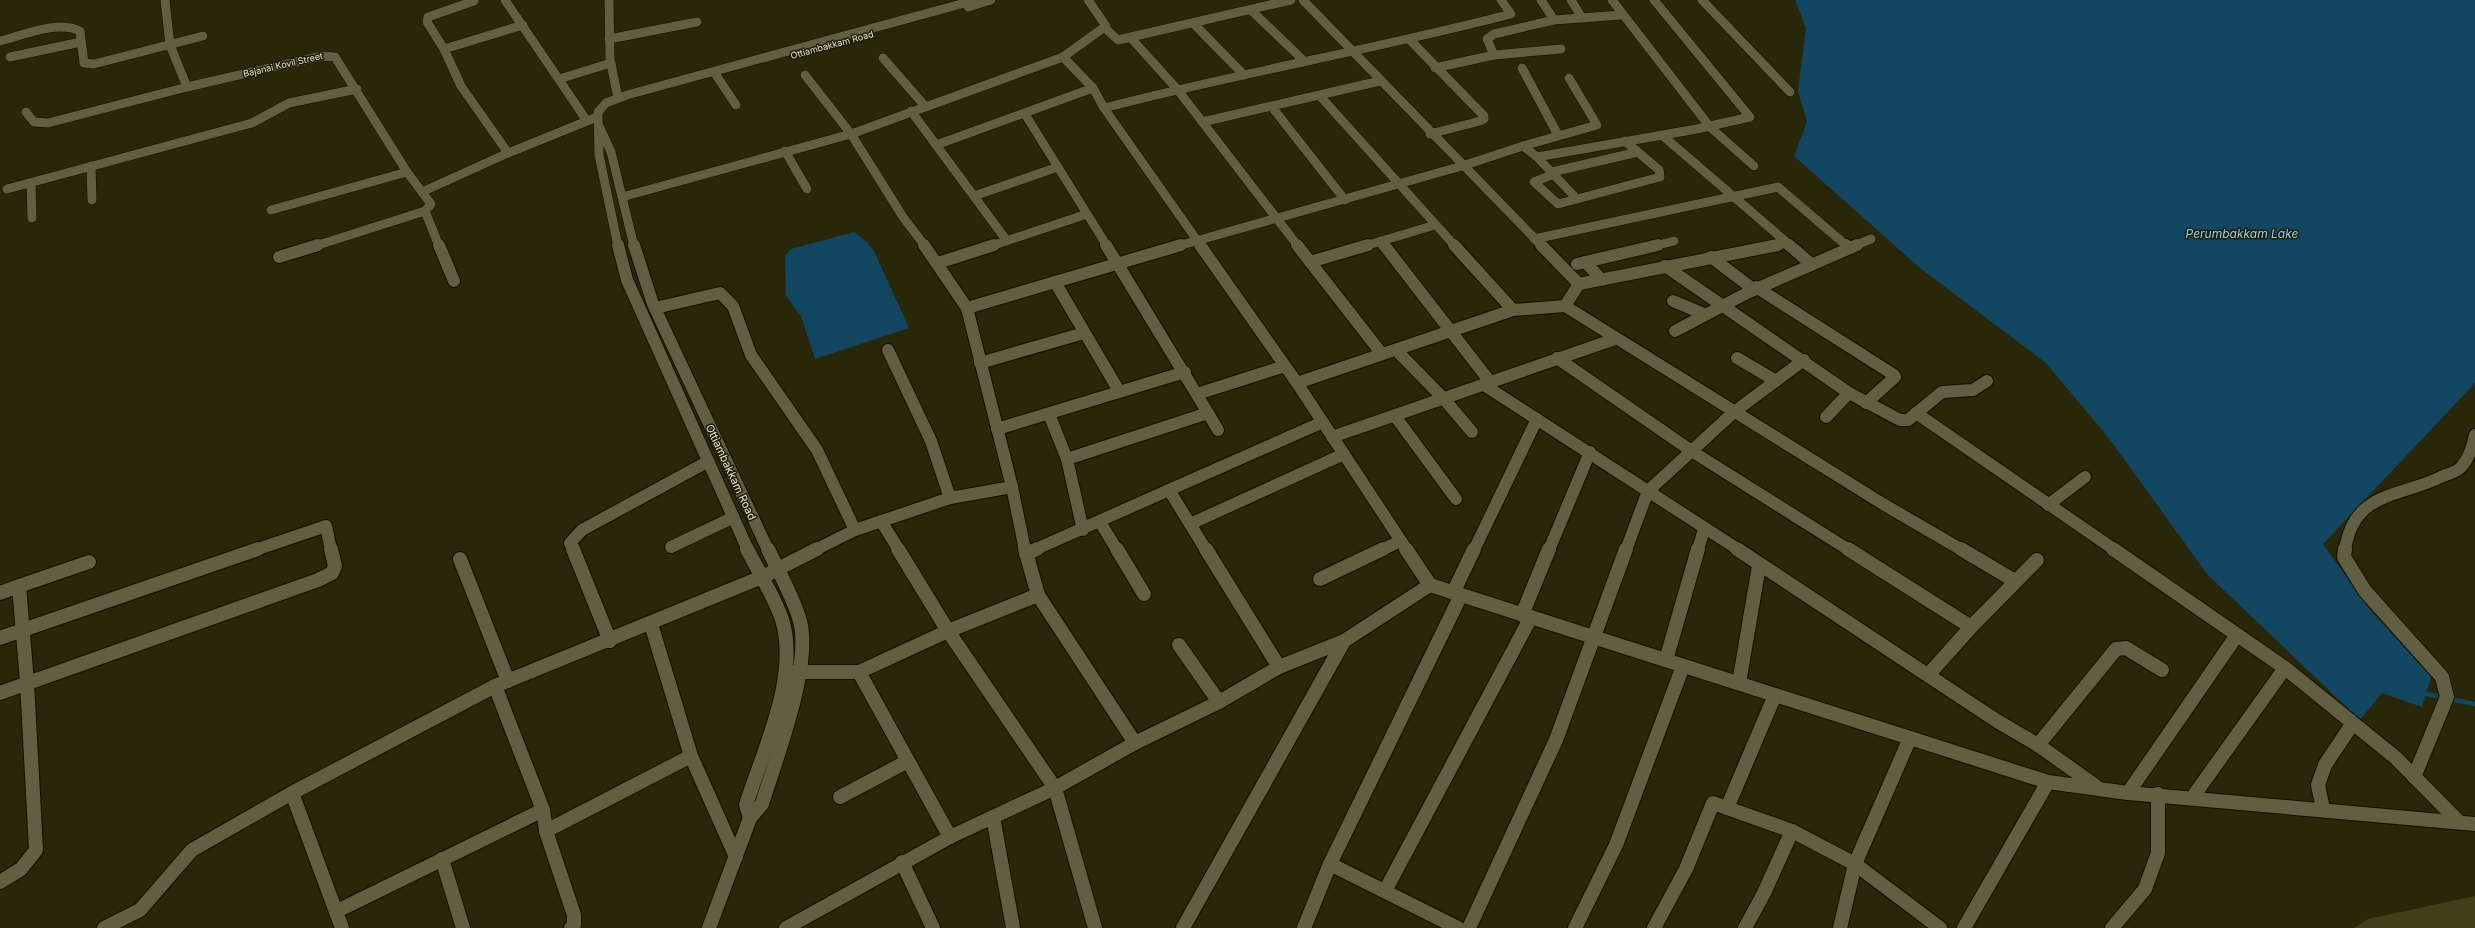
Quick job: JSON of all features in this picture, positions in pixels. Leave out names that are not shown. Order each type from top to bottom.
[{"type":"street","points":[[26,112],[29,120],[33,122],[48,122],[187,88],[170,45],[168,13],[165,0]]},
{"type":"street","points":[[505,0],[587,121]]},
{"type":"street","points":[[609,0],[609,39],[611,63],[618,98]]},
{"type":"street","name":"Ottiambakkam Road","points":[[670,84],[693,76],[976,0]]},
{"type":"street","name":"Ottiambakkam Road","points":[[750,818],[746,805],[786,672],[787,636],[783,622],[732,518],[627,280],[619,251],[599,155],[598,122],[601,107],[618,98],[670,84],[716,75],[991,0]]},
{"type":"street","points":[[1088,0],[1106,26],[1104,27],[1118,40],[1193,24],[1291,0]]},
{"type":"street","points":[[1249,0],[1254,9],[1304,61]]},
{"type":"street","points":[[1303,0],[1355,52],[1430,134],[1579,284]]},
{"type":"street","points":[[1104,108],[1177,89],[1244,74],[1410,40],[1510,14],[1501,0]]},
{"type":"street","points":[[1541,0],[1554,20]]},
{"type":"street","points":[[1571,0],[1582,18]]},
{"type":"street","points":[[1612,0],[1621,14],[1710,127],[1754,166]]},
{"type":"street","points":[[1537,157],[1625,141],[1663,136],[1710,127],[1750,117],[1750,115],[1654,0]]},
{"type":"street","points":[[1702,0],[1790,92]]},
{"type":"street","points":[[474,1],[428,17],[427,22],[444,50],[461,86],[508,153]]},
{"type":"street","points":[[1494,55],[1487,40],[1494,34],[1554,20],[1621,14]]},
{"type":"street","points":[[609,39],[697,22]]},
{"type":"street","points":[[1193,24],[1244,74]]},
{"type":"street","points":[[444,50],[523,25]]},
{"type":"street","points":[[0,41],[71,26],[80,31],[84,63],[94,64],[203,36]]},
{"type":"street","points":[[622,197],[851,134],[1063,57],[1104,27]]},
{"type":"street","points":[[1131,38],[1177,89],[1382,354]]},
{"type":"street","points":[[1410,40],[1435,68],[1484,116],[1484,119],[1430,134]]},
{"type":"street","points":[[10,57],[82,42]]},
{"type":"street","points":[[1435,68],[1494,55],[1561,49]]},
{"type":"street","name":"Bajanai Kovil Street","points":[[187,88],[322,56],[332,56],[357,89],[407,172],[431,204],[425,211]]},
{"type":"street","points":[[1063,57],[1093,88],[1104,108],[1286,366],[1430,585],[2048,782],[2128,793],[2158,794],[2458,821],[2475,824]]},
{"type":"street","points":[[883,58],[925,106]]},
{"type":"street","points":[[559,79],[611,63]]},
{"type":"street","points":[[1522,68],[1558,135]]},
{"type":"street","points":[[716,75],[736,105]]},
{"type":"street","points":[[805,75],[851,134],[903,217],[938,263],[967,308],[1012,487],[1026,554],[1038,595],[1135,743]]},
{"type":"street","points":[[967,308],[1197,240],[1277,219],[1462,166],[1558,135],[1597,125],[1569,78]]},
{"type":"street","points":[[1202,122],[1380,81]]},
{"type":"street","points":[[936,145],[1025,114],[1093,88]]},
{"type":"street","points":[[7,189],[252,123],[289,103],[357,89]]},
{"type":"street","points":[[1320,96],[1513,310]]},
{"type":"street","points":[[1272,106],[1344,200]]},
{"type":"street","points":[[911,111],[1007,241]]},
{"type":"street","points":[[1025,114],[1184,372],[1218,430]]},
{"type":"street","points":[[422,192],[508,153],[587,121],[598,122]]},
{"type":"street","name":"Ottiambakkam Road","points":[[598,122],[608,142],[636,255],[655,308],[730,472],[777,569],[800,622],[803,642],[800,672],[775,766],[762,804],[750,818],[709,928]]},
{"type":"street","points":[[1663,136],[1736,197],[1810,263]]},
{"type":"street","points":[[1625,141],[1638,152],[1658,170],[1661,174],[1660,177],[1558,204],[1534,182],[1553,173],[1638,152]]},
{"type":"street","points":[[1523,146],[1537,157],[1577,199]]},
{"type":"street","points":[[785,151],[807,189]]},
{"type":"street","points":[[91,166],[92,200]]},
{"type":"street","points":[[974,196],[1058,167]]},
{"type":"street","points":[[271,210],[407,172]]},
{"type":"street","points":[[31,183],[32,218]]},
{"type":"street","points":[[1534,239],[1778,187],[1850,248]]},
{"type":"street","points":[[279,256],[425,211],[454,281]]},
{"type":"street","points":[[938,263],[1087,214]]},
{"type":"street","points":[[1310,262],[1435,225]]},
{"type":"street","points":[[1675,331],[1720,304],[1810,263],[1871,239]]},
{"type":"street","points":[[1381,241],[1451,331],[1488,384],[1537,419],[1590,452],[1759,566],[1929,674],[1997,721],[2038,745],[2098,788]]},
{"type":"street","points":[[1602,280],[1581,263],[1674,241]]},
{"type":"street","points":[[1565,306],[1579,284],[1787,242]]},
{"type":"street","points":[[1712,257],[1755,288],[1894,375],[1895,377],[1866,403]]},
{"type":"street","points":[[1665,266],[1804,360],[1849,393],[1900,420],[1908,420],[1942,392],[1973,390],[1986,380]]},
{"type":"street","points":[[1054,282],[1119,391]]},
{"type":"street","points":[[655,308],[720,293],[727,296],[732,302],[743,337],[752,355],[817,450],[855,530]]},
{"type":"street","points":[[1673,301],[1704,314]]},
{"type":"street","points":[[1297,383],[1513,310],[1565,306],[1615,339],[1883,504],[2015,581]]},
{"type":"street","points":[[980,364],[1084,332]]},
{"type":"street","points":[[1332,437],[1615,339]]},
{"type":"street","points":[[888,350],[931,441],[950,498]]},
{"type":"street","points":[[1396,350],[1444,399],[1472,432]]},
{"type":"street","points":[[1557,358],[1693,452],[1971,627]]},
{"type":"street","points":[[1737,358],[1776,381]]},
{"type":"street","points":[[1469,928],[1556,740],[1648,491],[1693,452],[1734,412],[1804,360]]},
{"type":"street","points":[[1197,394],[1286,366]]},
{"type":"street","points":[[997,429],[1184,372]]},
{"type":"street","points":[[1826,416],[1849,393]]},
{"type":"street","points":[[1916,412],[2285,668],[2396,758],[2458,821]]},
{"type":"street","points":[[1067,460],[1208,413]]},
{"type":"street","points":[[1049,414],[1067,460],[1083,530]]},
{"type":"street","points":[[1395,416],[1456,499]]},
{"type":"street","points":[[1304,928],[1330,864],[1457,594],[1537,419]]},
{"type":"street","points":[[1026,554],[1083,530],[1323,422]]},
{"type":"street","points":[[2414,777],[2446,701],[2442,677],[2365,591],[2351,571],[2344,557],[2348,531],[2360,512],[2376,501],[2440,478],[2462,467],[2472,447],[2475,435]]},
{"type":"street","points":[[1385,891],[1526,616],[1590,452]]},
{"type":"street","points":[[1190,524],[1344,454]]},
{"type":"street","points":[[610,641],[570,543],[572,539],[582,530],[708,462]]},
{"type":"street","points":[[2048,505],[2085,477]]},
{"type":"street","points":[[104,928],[140,910],[192,850],[292,793],[502,684],[610,641],[762,577],[855,530],[950,498],[1012,487]]},
{"type":"street","points":[[1169,490],[1279,667]]},
{"type":"street","points":[[671,547],[732,518]]},
{"type":"street","points":[[881,521],[948,631],[1055,788],[1095,928]]},
{"type":"street","points":[[1100,522],[1144,594]]},
{"type":"street","points":[[0,638],[326,526],[335,566],[332,573],[318,580],[27,682],[0,693]]},
{"type":"street","points":[[1666,660],[1704,529]]},
{"type":"street","points":[[1320,579],[1401,541]]},
{"type":"street","points":[[460,559],[543,810],[546,831],[574,915],[574,925],[571,928]]},
{"type":"street","points":[[1929,674],[1971,627],[2015,581],[2038,560]]},
{"type":"street","points":[[0,593],[89,562]]},
{"type":"street","points":[[1739,683],[1759,566]]},
{"type":"street","points":[[786,928],[902,862],[950,837],[1055,788],[1135,743],[1219,702],[1279,667],[1344,642],[1430,585]]},
{"type":"street","points":[[0,882],[18,873],[29,864],[36,850],[27,682],[19,586]]},
{"type":"street","points":[[786,672],[858,672],[948,631],[1038,595]]},
{"type":"street","points":[[651,624],[691,756],[736,856]]},
{"type":"street","points":[[2128,793],[2237,635]]},
{"type":"street","points":[[1183,928],[1344,642]]},
{"type":"street","points":[[1179,645],[1219,702]]},
{"type":"street","points":[[2038,745],[2116,649],[2126,648],[2162,670]]},
{"type":"street","points":[[1575,928],[1616,844],[1683,666]]},
{"type":"street","points":[[2192,798],[2285,668]]},
{"type":"street","points":[[858,672],[950,837]]},
{"type":"street","points":[[1727,808],[1775,695]]},
{"type":"street","points":[[2323,809],[2318,785],[2325,765],[2353,723]]},
{"type":"street","points":[[1840,928],[1855,864],[1910,738]]},
{"type":"street","points":[[546,831],[691,756]]},
{"type":"street","points":[[840,797],[908,761]]},
{"type":"street","points":[[1964,928],[2048,782]]},
{"type":"street","points":[[292,793],[337,911],[342,928]]},
{"type":"street","points":[[2112,928],[2145,888],[2158,853],[2158,794]]},
{"type":"street","points":[[1654,928],[1686,869],[1712,803],[1792,831],[1855,864],[1940,928]]},
{"type":"street","points":[[337,911],[543,810]]},
{"type":"street","points":[[993,817],[1013,928]]},
{"type":"street","points":[[1745,928],[1764,894],[1792,831]]},
{"type":"street","points":[[442,859],[463,928]]},
{"type":"street","points":[[902,862],[933,928]]},
{"type":"street","points":[[1330,864],[1458,928]]},
{"type":"shaded area","points":[[2475,896],[2475,928],[2354,928],[2368,919]]},
{"type":"water","name":"Perumbakkam Lake","points":[[1795,0],[2475,0],[2475,383],[2323,544],[2371,611],[2431,677],[2422,707],[2382,693],[2360,720],[2207,574],[2108,437],[2046,363],[1920,268],[1794,156],[1807,122],[1798,91],[1806,28]]},
{"type":"water","points":[[854,232],[867,242],[874,251],[909,328],[815,359],[801,316],[786,296],[785,256],[791,249]]},
{"type":"waterway","points":[[2426,694],[2443,697]]},
{"type":"waterway","points":[[2450,699],[2475,704]]}]
